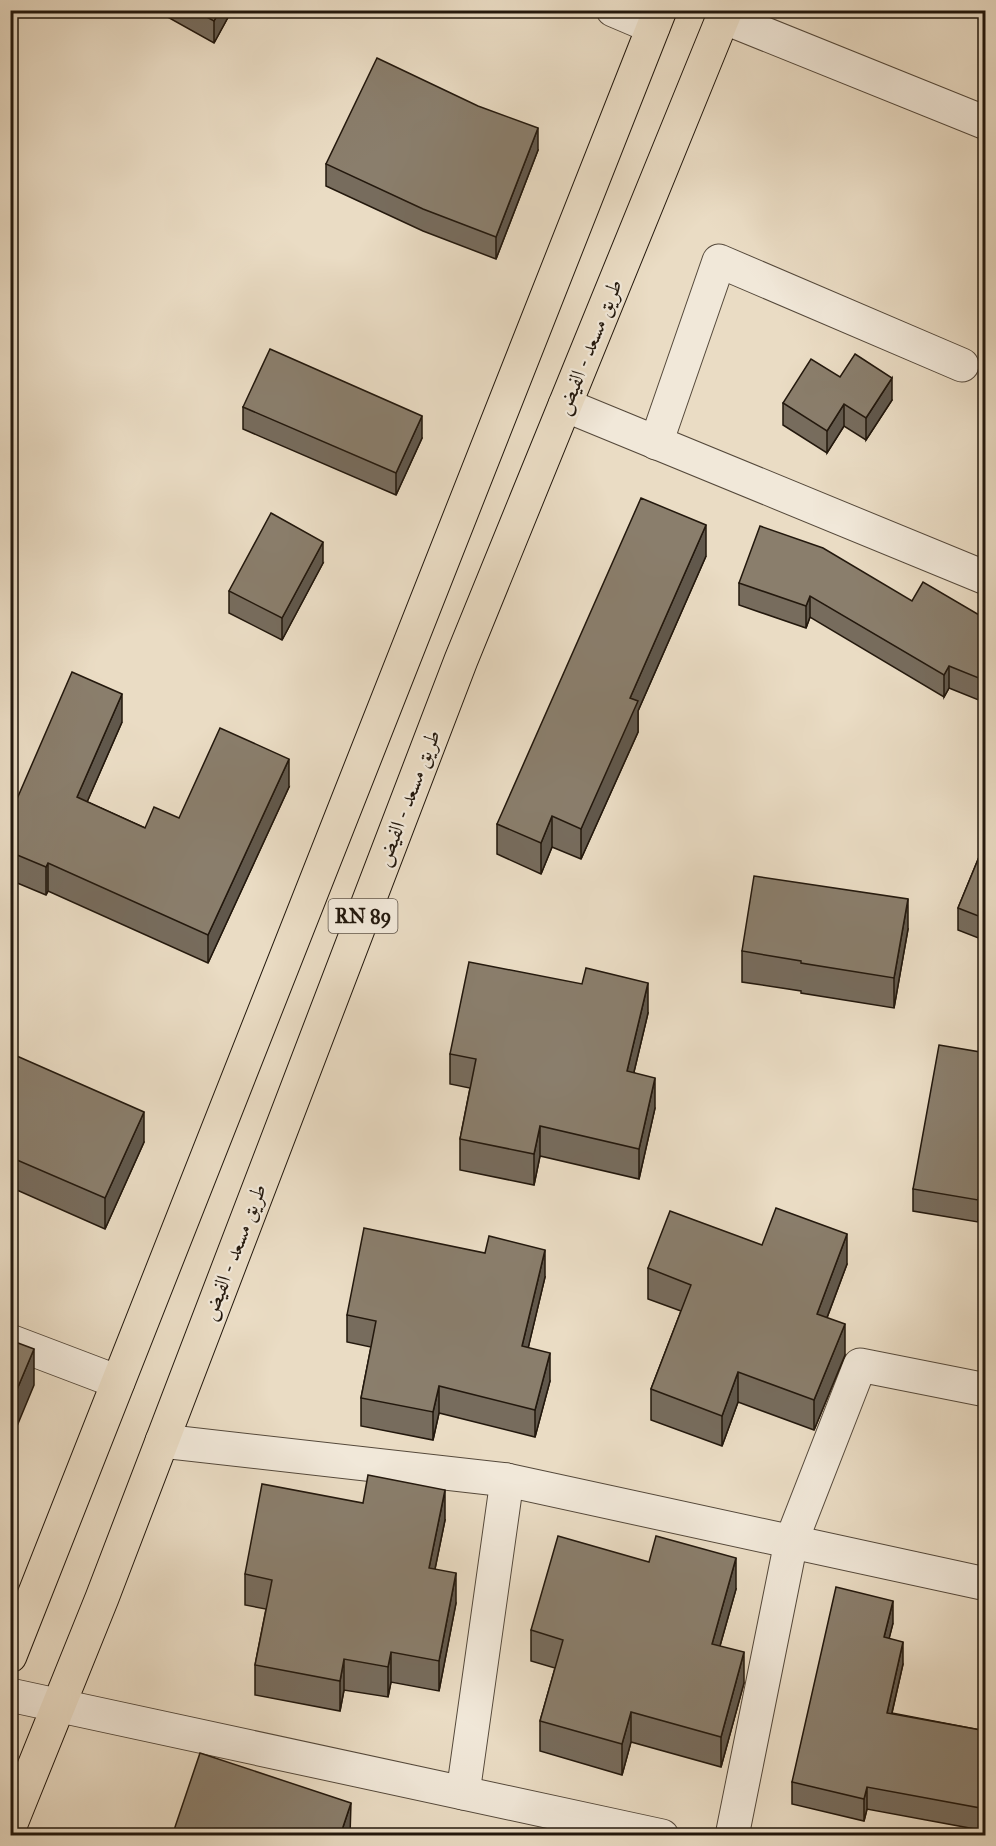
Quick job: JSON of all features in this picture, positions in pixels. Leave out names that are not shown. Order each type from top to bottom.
[{"type":"main road","name":"طريق مسعد - الفيض","points":[[10,1826],[162,1441],[456,671],[725,14]]},
{"type":"main road","name":"RN 89","points":[[10,1656],[657,19]]},
{"type":"street","points":[[613,10],[657,19]]},
{"type":"street","points":[[725,14],[986,123]]},
{"type":"street","points":[[656,443],[719,261],[962,366]]},
{"type":"street","points":[[565,405],[986,578]]},
{"type":"street","points":[[10,1341],[118,1382]]},
{"type":"street","points":[[732,1836],[791,1542],[860,1365],[986,1389]]},
{"type":"street","points":[[162,1441],[507,1480],[986,1584]]},
{"type":"street","points":[[463,1793],[507,1480]]},
{"type":"street","points":[[10,1695],[662,1836]]},
{"type":"building","points":[[194,10],[220,10],[214,21]]},
{"type":"building","points":[[377,58],[478,106],[538,128],[496,237],[423,209],[326,164]]},
{"type":"building","points":[[270,349],[422,416],[396,473],[243,407]]},
{"type":"building","points":[[855,354],[892,378],[866,418],[844,404],[827,431],[783,403],[811,359],[840,377]]},
{"type":"building","points":[[986,450],[986,464],[979,461]]},
{"type":"building","points":[[641,498],[706,525],[630,698],[638,701],[581,829],[552,816],[541,843],[497,824]]},
{"type":"building","points":[[271,513],[323,542],[282,618],[229,591]]},
{"type":"building","points":[[760,526],[823,548],[912,601],[923,582],[986,619],[986,681],[949,666],[944,675],[810,596],[806,606],[739,583]]},
{"type":"building","points":[[72,672],[122,694],[77,797],[145,828],[154,807],[179,818],[220,728],[289,759],[208,935],[48,863],[46,867],[10,852],[10,815]]},
{"type":"building","points":[[986,840],[986,919],[958,908]]},
{"type":"building","points":[[754,876],[908,899],[894,978],[742,951]]},
{"type":"building","points":[[469,962],[582,984],[586,968],[648,983],[627,1071],[655,1078],[639,1149],[540,1126],[534,1154],[460,1139],[476,1059],[450,1054]]},
{"type":"building","points":[[939,1045],[986,1053],[986,1160],[978,1200],[913,1189]]},
{"type":"building","points":[[10,1053],[144,1112],[105,1198],[10,1157]]},
{"type":"building","points":[[776,1208],[847,1234],[817,1314],[845,1324],[814,1400],[738,1372],[722,1416],[651,1389],[691,1285],[648,1268],[670,1211],[762,1245]]},
{"type":"building","points":[[364,1228],[485,1253],[489,1236],[545,1250],[522,1346],[550,1353],[535,1410],[439,1386],[433,1412],[361,1398],[376,1321],[347,1315]]},
{"type":"building","points":[[10,1340],[34,1349],[10,1406]]},
{"type":"building","points":[[986,1472],[986,1507],[980,1506]]},
{"type":"building","points":[[368,1475],[445,1490],[429,1568],[456,1573],[439,1661],[391,1652],[388,1667],[344,1659],[340,1681],[255,1665],[272,1580],[245,1574],[262,1484],[363,1503]]},
{"type":"building","points":[[558,1536],[649,1562],[656,1536],[736,1558],[712,1644],[744,1652],[721,1737],[631,1712],[622,1744],[540,1721],[563,1640],[531,1630]]},
{"type":"building","points":[[836,1587],[893,1601],[884,1637],[903,1642],[887,1713],[986,1731],[986,1809],[867,1787],[864,1799],[792,1782]]},
{"type":"building","points":[[200,1753],[351,1803],[340,1836],[172,1836]]}]
